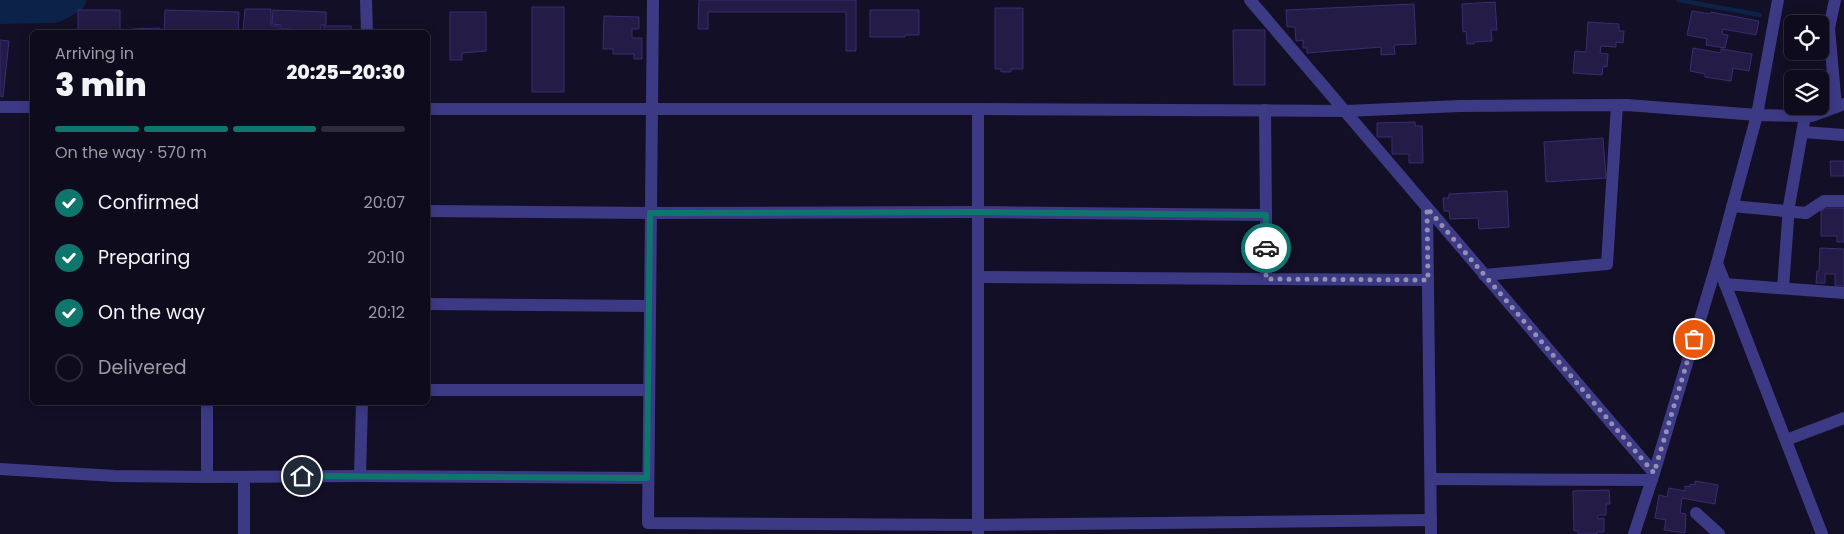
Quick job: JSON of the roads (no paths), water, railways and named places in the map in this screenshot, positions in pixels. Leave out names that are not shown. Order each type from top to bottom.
[{"type":"street","points":[[1634,534],[1717,263],[1756,115],[1778,0]]},
{"type":"street","points":[[430,109],[1346,111],[1460,106],[1618,105],[1756,115],[1812,116],[1840,106],[1829,28],[1835,0]]},
{"type":"street","points":[[653,1],[648,523],[978,529],[1430,520]]},
{"type":"street","points":[[1251,1],[1346,111],[1653,477]]},
{"type":"street","points":[[366,4],[366,30]]},
{"type":"street","points":[[1484,275],[1607,264],[1618,105]]},
{"type":"street","points":[[0,107],[30,107]]},
{"type":"street","points":[[978,109],[978,529]]},
{"type":"street","points":[[1265,110],[1266,279]]},
{"type":"street","points":[[1783,288],[1789,212],[1805,116]]},
{"type":"street","points":[[1803,132],[1844,135]]},
{"type":"street","points":[[1732,206],[1806,213],[1824,201],[1844,201]]},
{"type":"street","points":[[1427,208],[1431,534]]},
{"type":"street","points":[[430,211],[650,213],[978,212],[1266,215]]},
{"type":"street","points":[[1717,263],[1822,534]]},
{"type":"street","points":[[978,278],[1428,280]]},
{"type":"street","points":[[1725,284],[1844,293]]},
{"type":"street","points":[[430,304],[649,306]]},
{"type":"street","points":[[430,390],[648,390]]},
{"type":"street","points":[[207,405],[207,477]]},
{"type":"street","points":[[360,476],[362,405]]},
{"type":"street","points":[[1786,440],[1844,418]]},
{"type":"street","points":[[0,469],[115,476],[647,478]]},
{"type":"street","points":[[244,477],[244,534]]},
{"type":"street","points":[[1431,480],[1653,477]]},
{"type":"street","points":[[1696,513],[1719,534]]},
{"type":"waterway","points":[[0,11],[55,10],[73,0]]},
{"type":"waterway","points":[[1678,0],[1760,15]]}]
